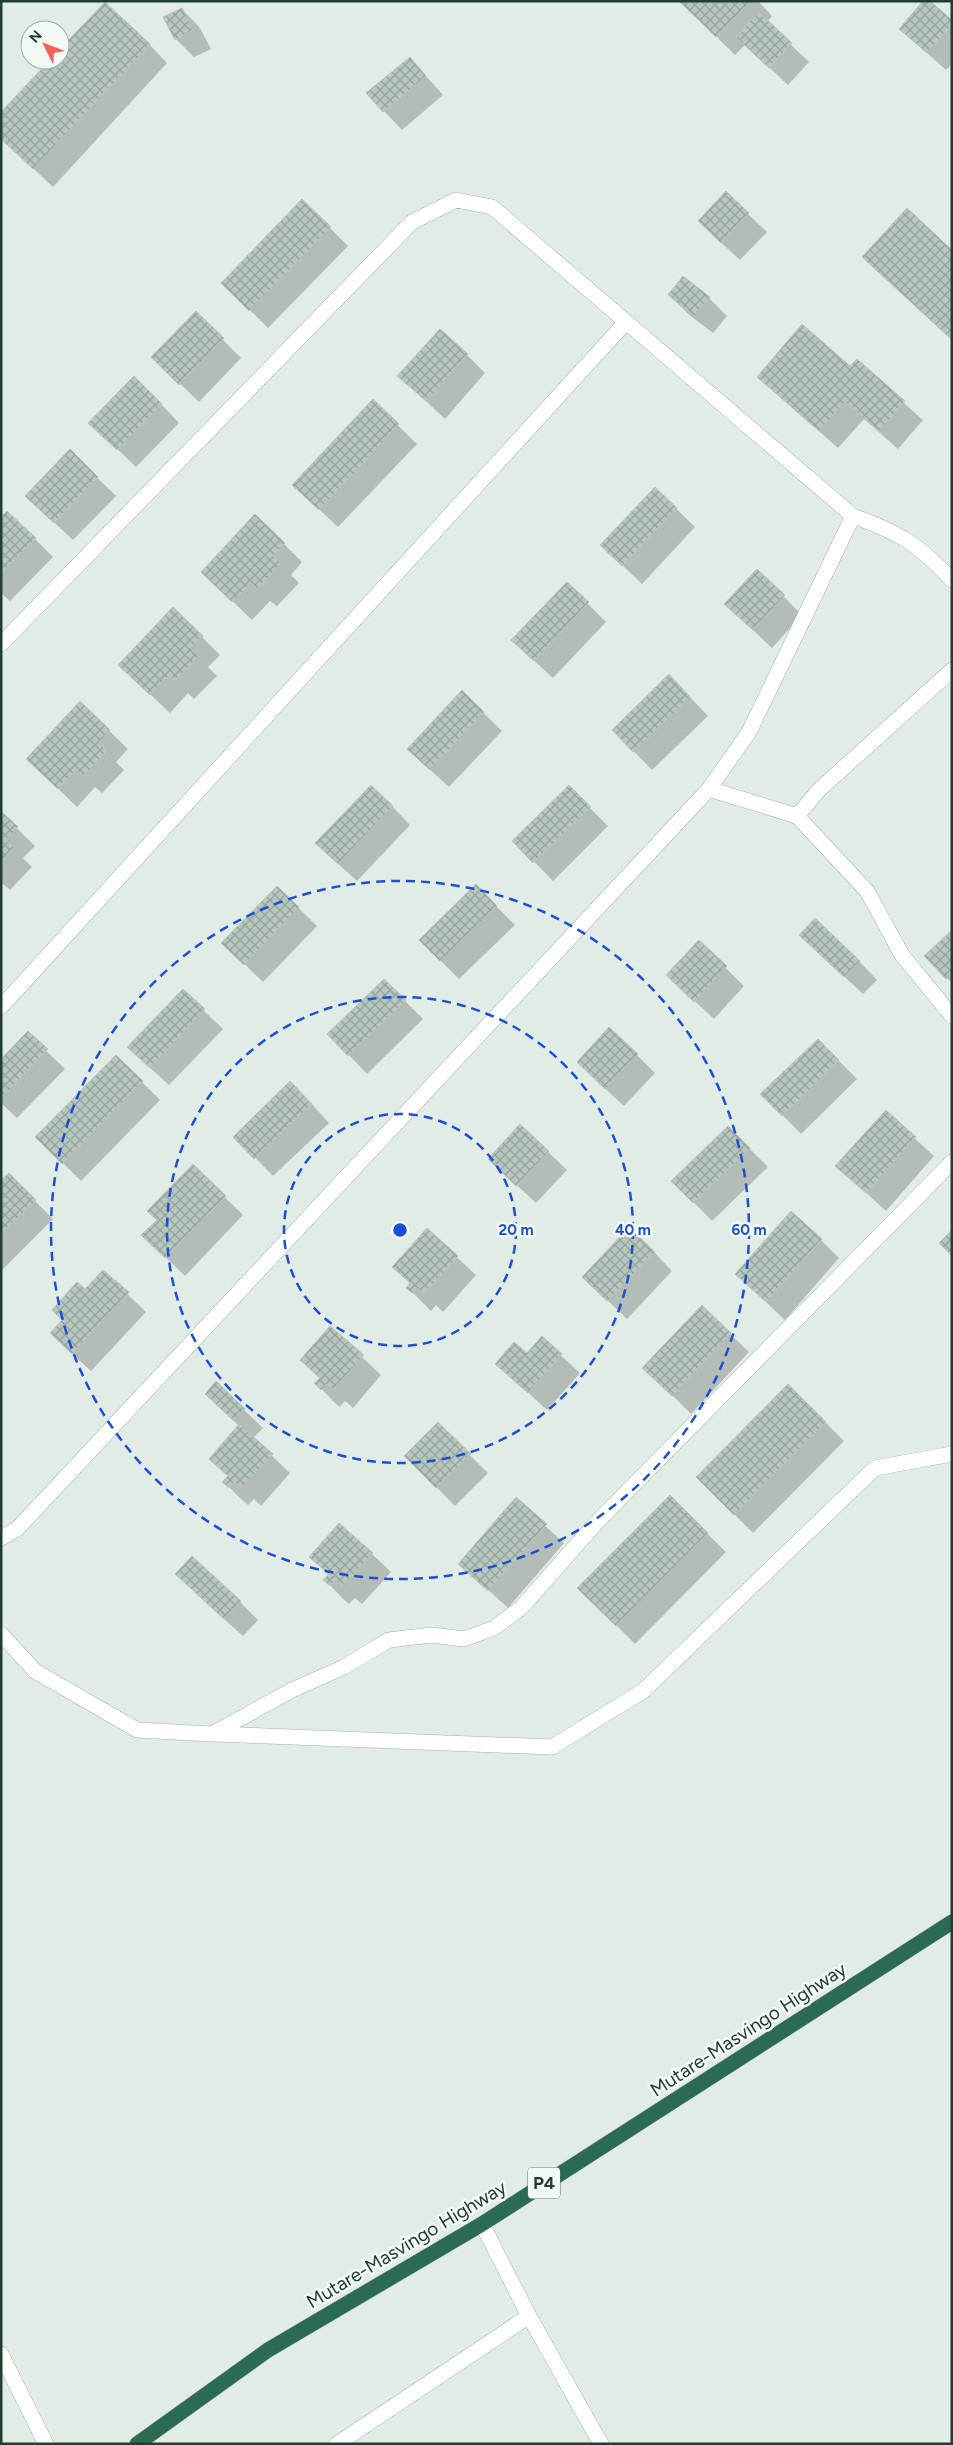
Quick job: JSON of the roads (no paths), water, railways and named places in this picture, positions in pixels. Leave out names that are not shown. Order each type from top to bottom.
[{"type":"highway","name":"Mutare-Masvingo Highway","points":[[137,2444],[268,2350],[482,2224],[952,1922]]},
{"type":"street","points":[[1,644],[412,222],[456,200],[492,207],[853,516],[889,529],[925,552],[952,580]]},
{"type":"street","points":[[1,1007],[626,322]]},
{"type":"street","points":[[1,1538],[17,1529],[709,789],[749,732],[853,516]]},
{"type":"street","points":[[797,816],[820,789],[952,670]]},
{"type":"street","points":[[709,789],[797,816],[867,890],[902,955],[952,1016]]},
{"type":"street","points":[[212,1734],[292,1690],[344,1667],[389,1640],[431,1635],[464,1639],[494,1628],[521,1608],[596,1523],[952,1162]]},
{"type":"street","points":[[1,1634],[35,1671],[137,1730],[552,1747],[643,1691],[875,1468],[952,1454]]},
{"type":"street","points":[[482,2224],[529,2316],[601,2444]]},
{"type":"street","points":[[337,2444],[529,2316]]},
{"type":"street","points":[[1,2354],[46,2444]]}]
